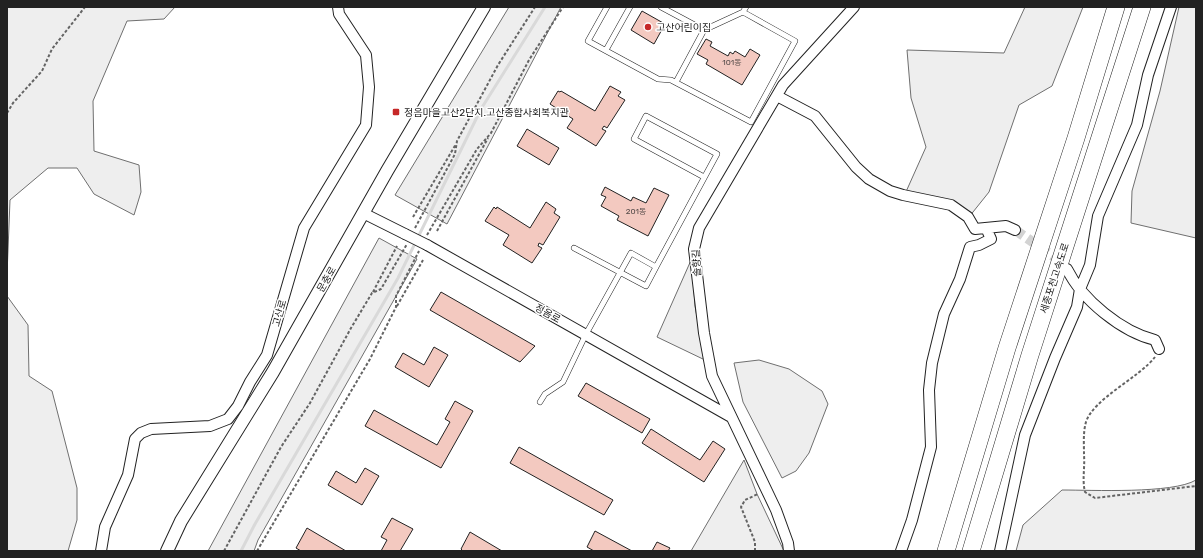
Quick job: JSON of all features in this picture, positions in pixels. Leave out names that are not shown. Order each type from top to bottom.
[{"type":"highway","points":[[946,551],[1007,348],[1076,138],[1116,7]]},
{"type":"highway","name":"세종포천고속도로","points":[[971,551],[1032,348],[1142,7]]},
{"type":"street","name":"고산로","points":[[101,551],[105,527],[128,475],[135,439],[141,433],[151,429],[210,426],[228,419],[238,406],[266,355],[304,228],[366,125],[370,87],[366,55],[339,14],[338,7]]},
{"type":"street","name":"문충로","points":[[167,551],[181,522],[273,372],[363,213],[484,7]]},
{"type":"street","name":"솔향길","points":[[789,551],[788,543],[776,510],[712,376],[704,333],[694,249],[699,228],[783,85],[853,7]]},
{"type":"street","points":[[1000,551],[1025,435],[1077,307],[1080,289],[1090,265],[1098,216],[1137,125],[1148,76],[1171,7]]},
{"type":"street","points":[[777,96],[815,116],[856,167],[869,179],[903,195],[951,205],[968,217],[975,229],[1006,226],[1015,230]]},
{"type":"street","name":"정음로","points":[[363,213],[424,244],[731,416]]},
{"type":"street","points":[[901,551],[912,520],[931,447],[929,390],[931,370],[944,314],[960,279],[970,247],[979,245],[991,239],[986,228]]},
{"type":"street","points":[[1067,269],[1080,289],[1108,316],[1134,333],[1155,340],[1159,349]]},
{"type":"lane","points":[[607,7],[588,41],[658,79],[676,82],[751,122],[795,41],[744,10],[704,30],[676,82]]},
{"type":"lane","points":[[606,50],[630,7]]},
{"type":"lane","points":[[661,7],[704,30]]},
{"type":"lane","points":[[574,248],[646,286],[717,154],[646,116],[634,139],[704,178]]},
{"type":"lane","points":[[540,402],[545,394],[563,382],[586,334],[631,253],[656,267]]},
{"type":"path","points":[[7,113],[12,103],[42,71],[52,49],[85,7]]},
{"type":"path","points":[[413,217],[457,141],[498,65],[535,7]]},
{"type":"path","points":[[437,231],[529,60],[563,7]]},
{"type":"path","points":[[396,308],[396,296],[424,244],[477,149],[491,133]]},
{"type":"path","points":[[372,293],[381,289],[455,154],[457,141]]},
{"type":"path","points":[[224,551],[282,447],[310,403],[397,246]]},
{"type":"path","points":[[257,551],[370,359],[423,260]]},
{"type":"path","points":[[1159,349],[1155,358],[1106,399],[1087,418],[1084,433],[1085,473],[1083,482],[1085,492],[1095,498],[1196,486]]},
{"type":"path","points":[[755,551],[755,542],[741,507],[745,500],[766,490]]},
{"type":"shaded area","points":[[7,7],[175,7],[164,19],[127,21],[93,101],[94,151],[139,165],[141,192],[134,215],[94,194],[77,168],[48,168],[10,200],[7,275]]},
{"type":"shaded area","points":[[509,7],[561,7],[447,224],[395,195]]},
{"type":"shaded area","points":[[1025,7],[1083,7],[1052,86],[1019,105],[989,192],[969,217],[905,194],[926,147],[911,98],[907,50],[1004,53]]},
{"type":"shaded area","points":[[1179,7],[1196,7],[1196,238],[1131,223],[1132,191],[1160,91]]},
{"type":"shaded area","points":[[379,238],[417,259],[258,540],[254,551],[208,551]]},
{"type":"shaded area","points":[[692,258],[695,306],[705,360],[657,337]]},
{"type":"shaded area","points":[[7,296],[28,325],[29,376],[52,391],[77,488],[77,520],[68,551],[7,551]]},
{"type":"shaded area","points":[[759,360],[789,369],[822,391],[828,404],[809,453],[796,471],[782,478],[743,402],[734,363]]},
{"type":"shaded area","points":[[744,460],[757,494],[784,551],[691,551]]},
{"type":"shaded area","points":[[1196,480],[1196,551],[1016,551],[1023,525],[1062,490],[1111,491],[1151,489],[1185,484]]},
{"type":"building","name":"고산어린이집","points":[[642,11],[665,24],[654,44],[631,30]]},
{"type":"building","points":[[706,39],[712,42],[710,46],[728,56],[730,52],[733,54],[735,51],[745,57],[750,49],[760,55],[742,85],[706,64],[708,60],[697,54]]},
{"type":"building","points":[[610,86],[621,92],[618,96],[625,100],[607,128],[604,126],[602,129],[606,131],[596,146],[567,128],[573,119],[550,104],[558,91],[561,91],[595,111]]},
{"type":"building","points":[[527,129],[559,148],[549,165],[517,146]]},
{"type":"building","points":[[605,187],[631,201],[633,197],[646,203],[654,188],[669,195],[648,236],[617,220],[619,216],[601,206],[606,197],[601,195]]},
{"type":"building","points":[[546,202],[556,209],[554,213],[560,217],[543,245],[539,243],[538,246],[542,248],[532,263],[503,245],[509,235],[485,221],[494,207],[496,209],[497,207],[530,228]]},
{"type":"building","points":[[441,292],[535,346],[520,362],[430,310]]},
{"type":"building","points":[[434,347],[448,355],[429,387],[395,367],[403,353],[424,365]]},
{"type":"building","points":[[586,383],[650,419],[642,433],[578,396]]},
{"type":"building","points":[[455,401],[473,411],[441,468],[365,426],[374,410],[437,445],[450,422],[445,419]]},
{"type":"building","points":[[651,429],[700,460],[713,441],[725,449],[704,482],[642,443]]},
{"type":"building","points":[[519,447],[613,500],[604,515],[510,463]]},
{"type":"building","points":[[365,468],[379,476],[362,505],[328,485],[336,471],[356,483]]},
{"type":"building","points":[[392,518],[413,529],[400,551],[381,551],[387,540],[381,537]]},
{"type":"building","points":[[307,528],[346,551],[301,551],[296,548]]},
{"type":"building","points":[[595,531],[632,551],[594,551],[587,547]]},
{"type":"building","points":[[470,532],[502,551],[463,551],[461,549]]},
{"type":"building","points":[[657,542],[670,548],[668,551],[652,551]]},
{"type":"waterway","points":[[241,551],[255,524],[398,278],[481,109],[545,7]]},
{"type":"tunnel","points":[[1015,230],[1053,256],[1063,265]]},
{"type":"place","name":"고산어린이집","points":[[648,27]]},
{"type":"place","name":"정음마을고산2단지.고산종합사회복지관","points":[[396,112]]}]
